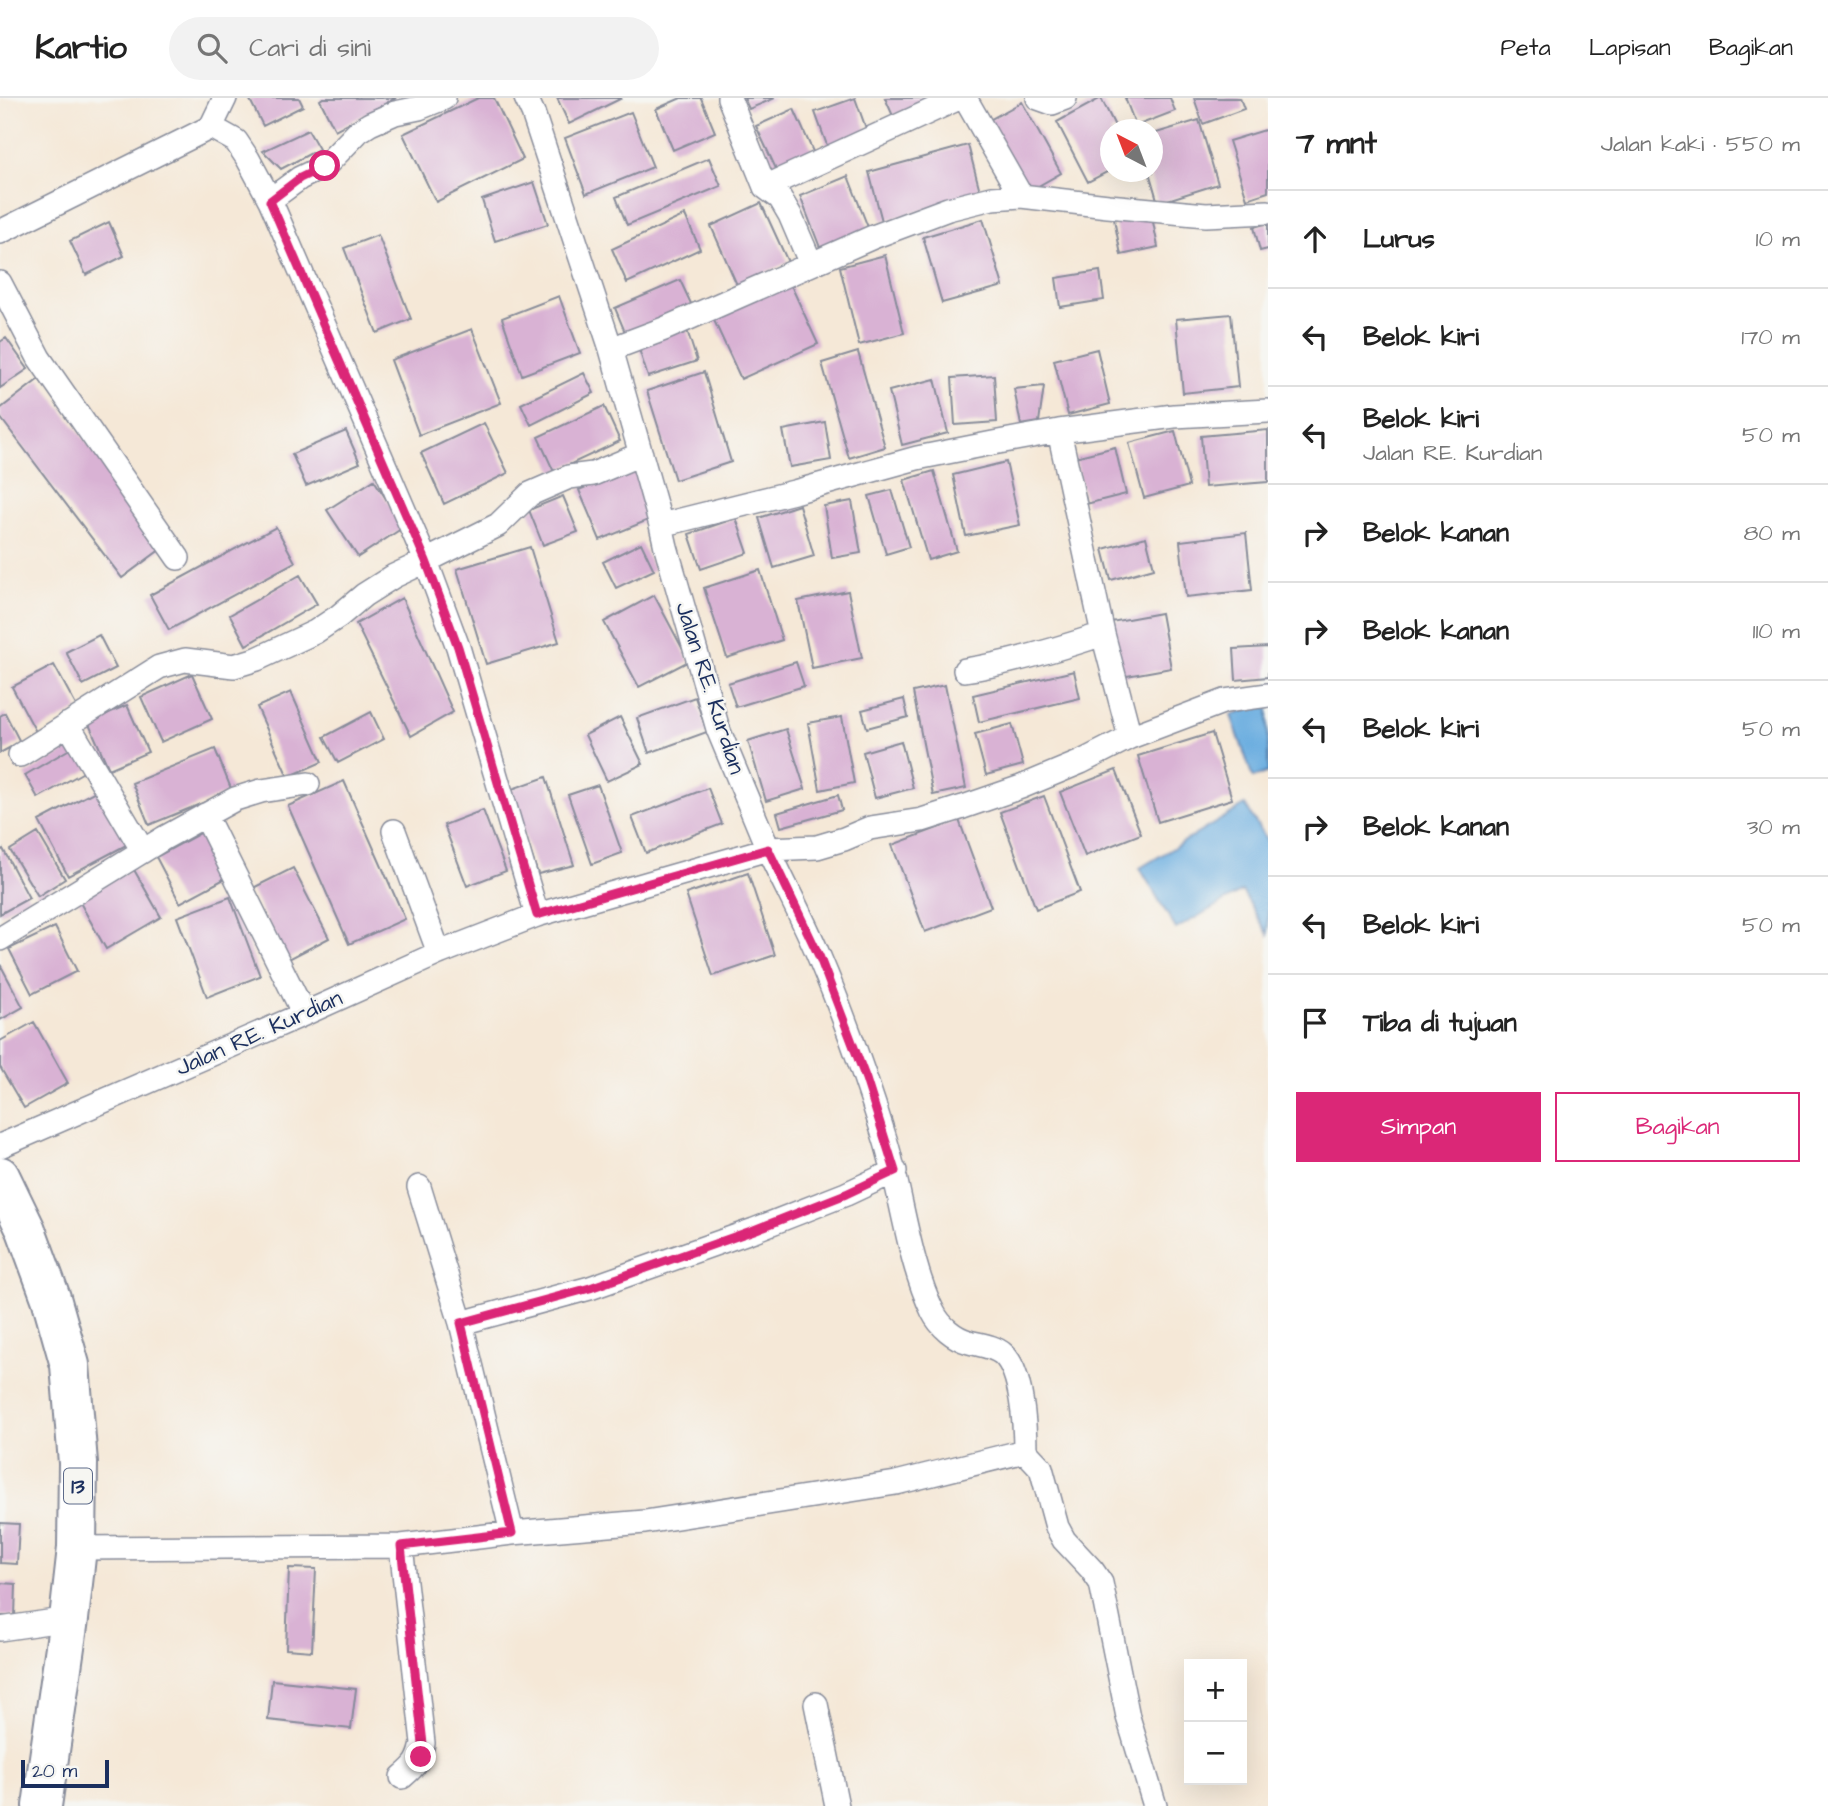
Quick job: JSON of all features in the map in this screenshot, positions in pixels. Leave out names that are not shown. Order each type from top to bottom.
[{"type":"highway","name":"13","points":[[0,1177],[35,1253],[70,1365],[78,1463],[76,1549],[69,1619],[42,1806]]},
{"type":"street","points":[[0,232],[211,127],[225,98]]},
{"type":"street","points":[[270,201],[300,178],[325,166],[359,131],[395,113],[419,108],[444,98]]},
{"type":"street","name":"Jalan RE. Kurdian","points":[[0,1146],[439,953],[537,915],[768,849],[718,729],[611,349],[526,98]]},
{"type":"street","points":[[729,98],[765,187],[780,198],[811,264]]},
{"type":"street","points":[[765,187],[959,98]]},
{"type":"street","points":[[965,98],[1021,196]]},
{"type":"street","points":[[1038,98],[1052,103],[1065,98]]},
{"type":"street","points":[[211,127],[236,141],[270,201],[426,561],[458,647],[537,915]]},
{"type":"street","points":[[611,349],[664,329],[873,237],[948,208],[992,198],[1021,196],[1206,215],[1268,212]]},
{"type":"street","points":[[0,283],[39,358],[178,558]]},
{"type":"street","points":[[661,525],[917,458],[1059,431],[1174,416],[1268,411]]},
{"type":"street","points":[[1059,431],[1130,737]]},
{"type":"street","points":[[20,755],[159,667],[185,660],[234,666],[257,659],[315,632],[384,582],[498,525],[530,494],[569,477],[593,474],[641,454]]},
{"type":"street","points":[[965,670],[1070,646],[1104,634]]},
{"type":"street","points":[[1155,1806],[1128,1717],[1101,1583],[1064,1540],[1057,1527],[1041,1468],[1025,1451],[1025,1422],[1012,1365],[1002,1353],[987,1346],[965,1342],[949,1332],[934,1315],[918,1273],[895,1171],[866,1079],[820,958],[768,849],[817,847],[870,828],[922,820],[1021,787],[1081,762],[1130,737],[1226,701],[1268,695]]},
{"type":"street","points":[[68,724],[143,851]]},
{"type":"street","points":[[0,939],[143,851],[235,799],[261,791],[307,784]]},
{"type":"street","points":[[205,815],[304,1014]]},
{"type":"street","points":[[394,831],[439,953]]},
{"type":"street","points":[[461,1323],[590,1288],[754,1230],[846,1194],[895,1171]]},
{"type":"street","points":[[419,1187],[461,1323],[512,1533]]},
{"type":"street","points":[[76,1549],[401,1546],[645,1522],[896,1483],[1025,1451]]},
{"type":"street","points":[[401,1546],[423,1744],[421,1757],[402,1777]]},
{"type":"street","points":[[0,1629],[69,1619]]},
{"type":"street","points":[[816,1704],[836,1806]]},
{"type":"water","points":[[1268,701],[1268,772],[1253,778],[1231,715]]},
{"type":"water","points":[[1245,805],[1268,843],[1268,934],[1242,891],[1176,929],[1140,868]]},
{"type":"building","points":[[249,98],[299,98],[303,106],[263,126]]},
{"type":"building","points":[[396,98],[335,130],[320,100]]},
{"type":"building","points":[[478,98],[494,98],[523,159],[436,202],[403,134]]},
{"type":"building","points":[[557,98],[622,98],[569,124]]},
{"type":"building","points":[[681,98],[701,98],[715,132],[673,150],[656,109]]},
{"type":"building","points":[[744,98],[775,98],[749,109]]},
{"type":"building","points":[[855,98],[868,134],[828,148],[815,112]]},
{"type":"building","points":[[885,98],[937,98],[893,116]]},
{"type":"building","points":[[1101,98],[1112,119],[1100,119],[1100,176],[1088,182],[1057,122]]},
{"type":"building","points":[[1125,98],[1170,98],[1175,111],[1154,119],[1133,119]]},
{"type":"building","points":[[1194,98],[1240,98],[1244,109],[1203,124]]},
{"type":"building","points":[[1022,102],[1061,173],[1026,193],[986,122]]},
{"type":"building","points":[[794,109],[814,154],[777,171],[756,126]]},
{"type":"building","points":[[631,112],[653,167],[586,194],[565,138]]},
{"type":"building","points":[[1199,120],[1218,184],[1158,203],[1152,182],[1163,182],[1163,131]]},
{"type":"building","points":[[1268,129],[1268,192],[1247,199],[1229,141]]},
{"type":"building","points":[[308,130],[319,149],[281,169],[263,151]]},
{"type":"building","points":[[968,145],[981,195],[882,221],[869,172]]},
{"type":"building","points":[[709,158],[721,186],[627,225],[616,197]]},
{"type":"building","points":[[848,176],[869,230],[821,250],[800,196]]},
{"type":"building","points":[[534,182],[548,224],[495,241],[482,200]]},
{"type":"building","points":[[761,203],[788,262],[737,285],[711,226]]},
{"type":"building","points":[[1151,212],[1158,247],[1121,255],[1114,219]]},
{"type":"building","points":[[685,215],[700,249],[627,283],[612,249]]},
{"type":"building","points":[[983,219],[1003,286],[942,303],[923,237]]},
{"type":"building","points":[[109,222],[124,256],[86,275],[70,241]]},
{"type":"building","points":[[1268,223],[1268,249],[1260,251],[1254,227]]},
{"type":"building","points":[[378,235],[411,319],[377,333],[344,248]]},
{"type":"building","points":[[885,255],[904,333],[859,345],[840,267]]},
{"type":"building","points":[[1100,271],[1104,300],[1060,307],[1056,278]]},
{"type":"building","points":[[680,280],[693,308],[627,337],[615,308]]},
{"type":"building","points":[[789,281],[818,344],[741,379],[712,316]]},
{"type":"building","points":[[559,296],[580,353],[522,375],[502,318]]},
{"type":"building","points":[[1231,314],[1238,387],[1183,393],[1176,319]]},
{"type":"building","points":[[686,327],[697,361],[648,377],[637,343]]},
{"type":"building","points":[[472,329],[501,403],[419,435],[391,360]]},
{"type":"building","points":[[6,338],[28,369],[0,388],[0,342]]},
{"type":"building","points":[[1097,349],[1110,404],[1068,415],[1054,360]]},
{"type":"building","points":[[858,352],[885,447],[849,458],[822,363]]},
{"type":"building","points":[[704,372],[731,462],[675,480],[647,391]]},
{"type":"building","points":[[584,373],[594,393],[531,425],[521,404]]},
{"type":"building","points":[[994,375],[997,422],[955,425],[952,378]]},
{"type":"building","points":[[39,379],[165,546],[122,578],[0,417],[0,409]]},
{"type":"building","points":[[935,379],[948,433],[902,445],[889,391]]},
{"type":"building","points":[[1044,386],[1039,422],[1021,425],[1014,389]]},
{"type":"building","points":[[604,406],[620,441],[554,472],[538,437]]},
{"type":"building","points":[[825,422],[831,460],[790,467],[783,430]]},
{"type":"building","points":[[484,423],[508,473],[444,504],[421,453]]},
{"type":"building","points":[[1268,430],[1268,482],[1205,487],[1201,436]]},
{"type":"building","points":[[346,431],[360,463],[306,486],[292,454]]},
{"type":"building","points":[[1175,431],[1189,486],[1144,498],[1129,443]]},
{"type":"building","points":[[1115,447],[1126,494],[1086,504],[1075,457]]},
{"type":"building","points":[[1006,462],[1020,525],[966,536],[953,475]]},
{"type":"building","points":[[637,465],[658,516],[600,540],[579,490]]},
{"type":"building","points":[[934,471],[957,551],[928,560],[904,480]]},
{"type":"building","points":[[374,480],[404,527],[358,557],[327,510]]},
{"type":"building","points":[[892,490],[909,547],[886,554],[869,496]]},
{"type":"building","points":[[563,496],[578,532],[543,545],[529,510]]},
{"type":"building","points":[[852,501],[861,553],[832,558],[824,506]]},
{"type":"building","points":[[799,505],[814,556],[774,568],[759,518]]},
{"type":"building","points":[[736,518],[748,553],[701,569],[689,534]]},
{"type":"building","points":[[276,527],[295,562],[169,630],[150,595]]},
{"type":"building","points":[[1246,533],[1252,590],[1186,597],[1180,541]]},
{"type":"building","points":[[1146,537],[1154,568],[1111,580],[1103,549]]},
{"type":"building","points":[[641,543],[654,570],[616,588],[603,562]]},
{"type":"building","points":[[530,547],[559,642],[486,664],[457,569]]},
{"type":"building","points":[[760,570],[782,640],[727,658],[704,588]]},
{"type":"building","points":[[300,575],[317,604],[246,645],[230,615]]},
{"type":"building","points":[[848,591],[862,658],[812,668],[798,601]]},
{"type":"building","points":[[654,595],[689,661],[639,687],[604,622]]},
{"type":"building","points":[[402,598],[453,712],[411,736],[356,624]]},
{"type":"building","points":[[1161,613],[1171,668],[1121,677],[1111,622]]},
{"type":"building","points":[[99,635],[116,668],[83,685],[66,652]]},
{"type":"building","points":[[1268,647],[1268,677],[1236,680],[1234,649]]},
{"type":"building","points":[[796,662],[804,686],[736,707],[728,683]]},
{"type":"building","points":[[54,665],[78,709],[36,732],[12,687]]},
{"type":"building","points":[[1074,671],[1080,698],[979,722],[973,695]]},
{"type":"building","points":[[192,674],[212,719],[161,742],[141,697]]},
{"type":"building","points":[[945,685],[966,788],[933,795],[913,692]]},
{"type":"building","points":[[291,692],[322,762],[288,777],[257,707]]},
{"type":"building","points":[[695,697],[707,732],[649,753],[637,718]]},
{"type":"building","points":[[904,699],[908,717],[867,728],[862,710]]},
{"type":"building","points":[[127,705],[148,752],[109,769],[88,722]]},
{"type":"building","points":[[371,712],[384,739],[338,763],[324,737]]},
{"type":"building","points":[[5,713],[20,742],[0,753],[0,716]]},
{"type":"building","points":[[620,717],[643,764],[607,781],[585,735]]},
{"type":"building","points":[[842,717],[854,783],[820,790],[808,723]]},
{"type":"building","points":[[1012,724],[1023,765],[986,775],[975,734]]},
{"type":"building","points":[[786,729],[805,789],[766,801],[748,741]]},
{"type":"building","points":[[1212,733],[1232,799],[1158,822],[1138,756]]},
{"type":"building","points":[[901,741],[913,788],[875,798],[863,752]]},
{"type":"building","points":[[75,746],[89,769],[38,798],[25,775]]},
{"type":"building","points":[[215,749],[232,791],[149,825],[132,783]]},
{"type":"building","points":[[1116,770],[1141,834],[1085,856],[1060,792]]},
{"type":"building","points":[[546,777],[574,865],[538,874],[509,790]]},
{"type":"building","points":[[344,781],[405,919],[349,944],[288,806]]},
{"type":"building","points":[[598,785],[622,853],[592,864],[568,795]]},
{"type":"building","points":[[101,788],[130,843],[68,876],[39,821]]},
{"type":"building","points":[[708,788],[722,824],[646,853],[632,817]]},
{"type":"building","points":[[838,795],[842,810],[781,827],[777,813]]},
{"type":"building","points":[[1044,796],[1080,892],[1036,909],[1000,812]]},
{"type":"building","points":[[483,810],[506,871],[467,886],[444,825]]},
{"type":"building","points":[[959,820],[991,907],[925,932],[892,845]]},
{"type":"building","points":[[204,831],[228,877],[180,903],[156,857]]},
{"type":"building","points":[[38,833],[65,879],[38,896],[10,850]]},
{"type":"building","points":[[3,849],[29,898],[0,914],[0,851]]},
{"type":"building","points":[[133,868],[161,917],[106,949],[78,899]]},
{"type":"building","points":[[293,868],[329,938],[287,960],[251,889]]},
{"type":"building","points":[[748,873],[775,955],[713,976],[686,894]]},
{"type":"building","points":[[230,897],[260,976],[207,997],[177,917]]},
{"type":"building","points":[[55,927],[77,971],[32,994],[9,949]]},
{"type":"building","points":[[0,964],[23,1007],[0,1020]]},
{"type":"building","points":[[34,1022],[68,1083],[24,1108],[0,1067],[0,1041]]},
{"type":"building","points":[[0,1523],[19,1524],[17,1564],[0,1563]]},
{"type":"building","points":[[289,1568],[316,1569],[312,1651],[286,1649]]},
{"type":"building","points":[[0,1583],[16,1584],[15,1616],[0,1616]]},
{"type":"building","points":[[272,1680],[356,1689],[351,1729],[268,1720]]},
{"type":"route","points":[[325,166],[300,178],[270,201],[426,561],[458,647],[537,915],[768,849],[820,958],[866,1079],[895,1171],[846,1194],[754,1230],[590,1288],[461,1323],[512,1533],[401,1546],[423,1744],[421,1757]]}]
